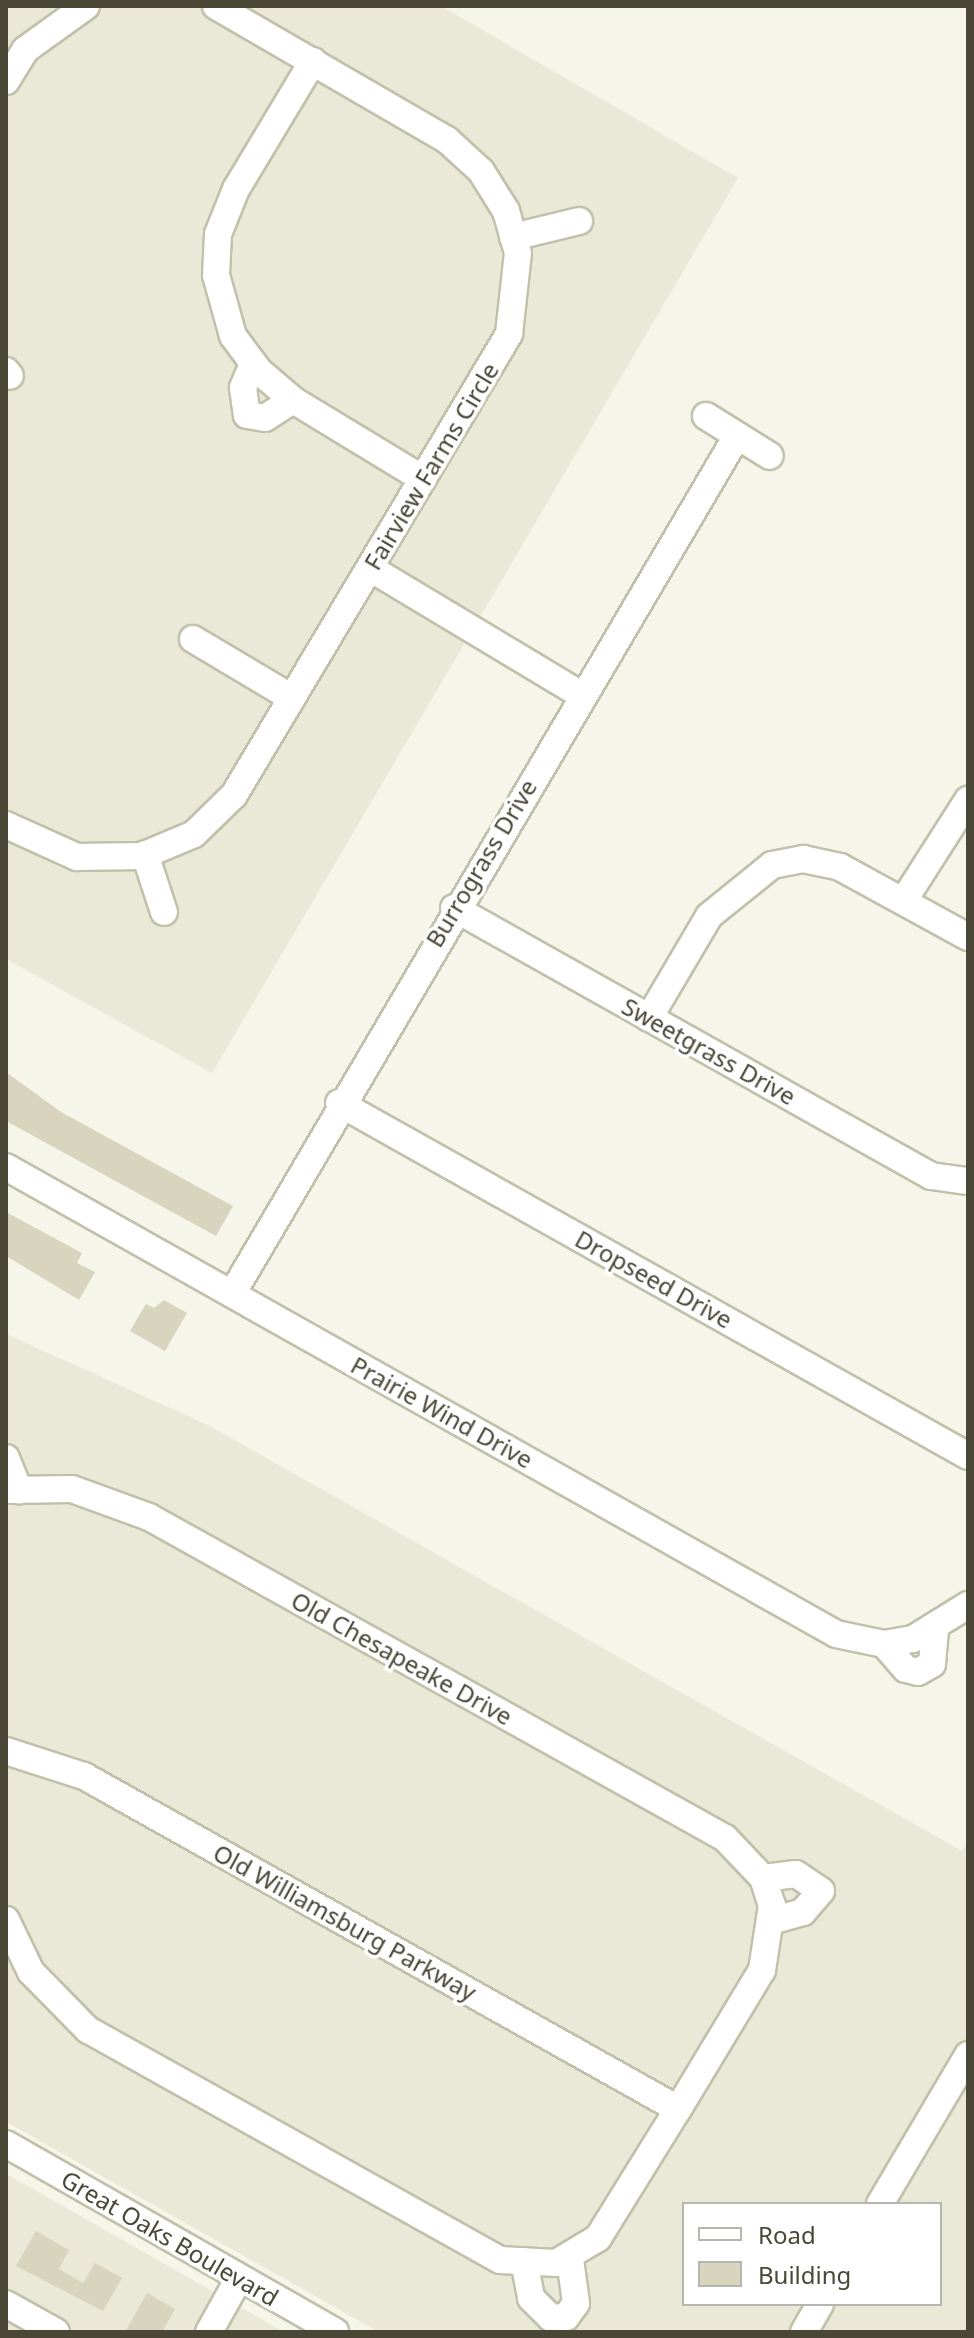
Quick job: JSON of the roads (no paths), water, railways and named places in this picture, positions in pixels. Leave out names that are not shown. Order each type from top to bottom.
[{"type":"street","points":[[6,81],[25,50],[86,6]]},
{"type":"street","name":"Fairview Farms Circle","points":[[6,825],[77,857],[145,854],[194,834],[234,795],[509,334],[517,299],[513,237],[481,171],[447,140],[216,6]]},
{"type":"street","points":[[313,61],[236,189],[218,234],[216,275],[233,336],[253,364],[293,400],[423,479]]},
{"type":"street","points":[[513,237],[579,221]]},
{"type":"street","points":[[253,364],[243,388],[247,415],[265,418],[293,400]]},
{"type":"street","points":[[706,416],[770,456]]},
{"type":"street","name":"Burrograss Drive","points":[[232,1294],[339,1103],[737,436]]},
{"type":"street","points":[[370,568],[581,695]]},
{"type":"street","points":[[193,639],[292,698]]},
{"type":"street","points":[[904,900],[968,800]]},
{"type":"street","points":[[145,854],[164,912]]},
{"type":"street","points":[[649,1018],[709,916],[772,865],[803,859],[840,867],[968,937]]},
{"type":"street","name":"Sweetgrass Drive","points":[[454,908],[931,1176],[968,1181]]},
{"type":"street","name":"Dropseed Drive","points":[[339,1103],[968,1456]]},
{"type":"street","name":"Prairie Wind Drive","points":[[6,1167],[836,1634],[884,1644],[935,1630],[968,1605]]},
{"type":"street","name":"Old Chesapeake Drive","points":[[6,1458],[12,1490],[72,1489],[149,1517],[725,1838],[763,1878]]},
{"type":"street","name":"Old Williamsburg Parkway","points":[[7,1756],[84,1776],[678,2109]]},
{"type":"street","points":[[6,1920],[15,1957],[88,2030],[500,2260],[524,2261],[570,2259],[598,2238],[762,1970],[772,1921],[763,1878],[796,1874],[821,1891],[803,1912],[772,1921]]},
{"type":"street","points":[[881,2202],[968,2055]]},
{"type":"street","name":"Great Oaks Boulevard","points":[[6,2144],[335,2332]]},
{"type":"street","points":[[524,2261],[531,2298],[551,2318],[566,2317],[576,2303],[570,2259]]},
{"type":"street","points":[[209,2332],[239,2278]]},
{"type":"street","points":[[6,2304],[56,2332]]},
{"type":"street","points":[[804,2332],[819,2306]]}]
